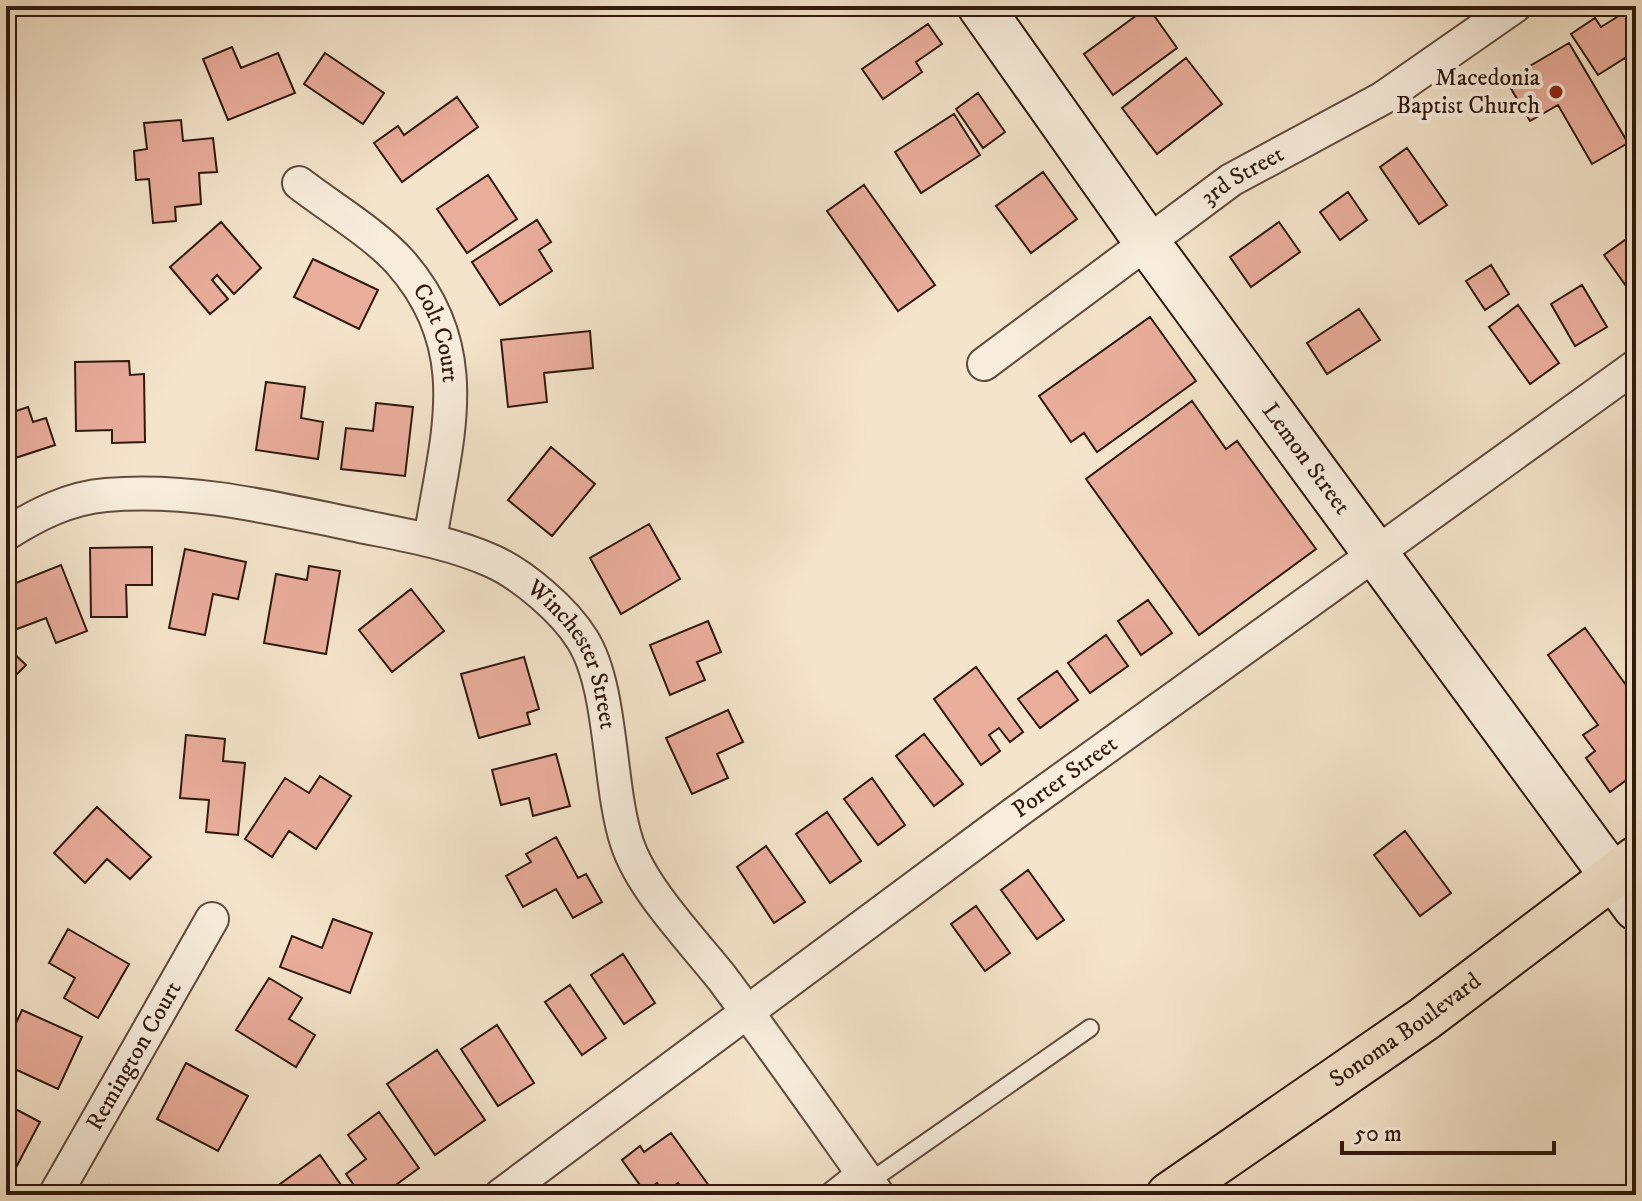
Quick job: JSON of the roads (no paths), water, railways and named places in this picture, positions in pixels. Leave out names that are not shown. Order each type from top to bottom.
[{"type":"main road","name":"Sonoma Boulevard","points":[[1169,1195],[1628,881]]},
{"type":"street","name":"Lemon Street","points":[[980,6],[1146,241],[1628,881]]},
{"type":"street","name":"3rd Street","points":[[984,364],[1231,180],[1383,98],[1515,6]]},
{"type":"street","name":"Colt Court","points":[[299,183],[399,260],[425,296],[445,337],[453,398],[430,540]]},
{"type":"street","name":"Porter Street","points":[[501,1195],[1015,813],[1636,366]]},
{"type":"street","name":"Winchester Street","points":[[6,534],[53,507],[103,495],[172,493],[227,498],[430,540],[493,562],[532,586],[583,639],[600,680],[608,748],[627,844],[642,873],[748,1013],[868,1182]]},
{"type":"street","name":"Remington Court","points":[[55,1195],[212,919]]},
{"type":"lane","points":[[825,1195],[868,1182],[1090,1028]]},
{"type":"place","name":"Macedonia Baptist Church","points":[[1556,92]]}]
